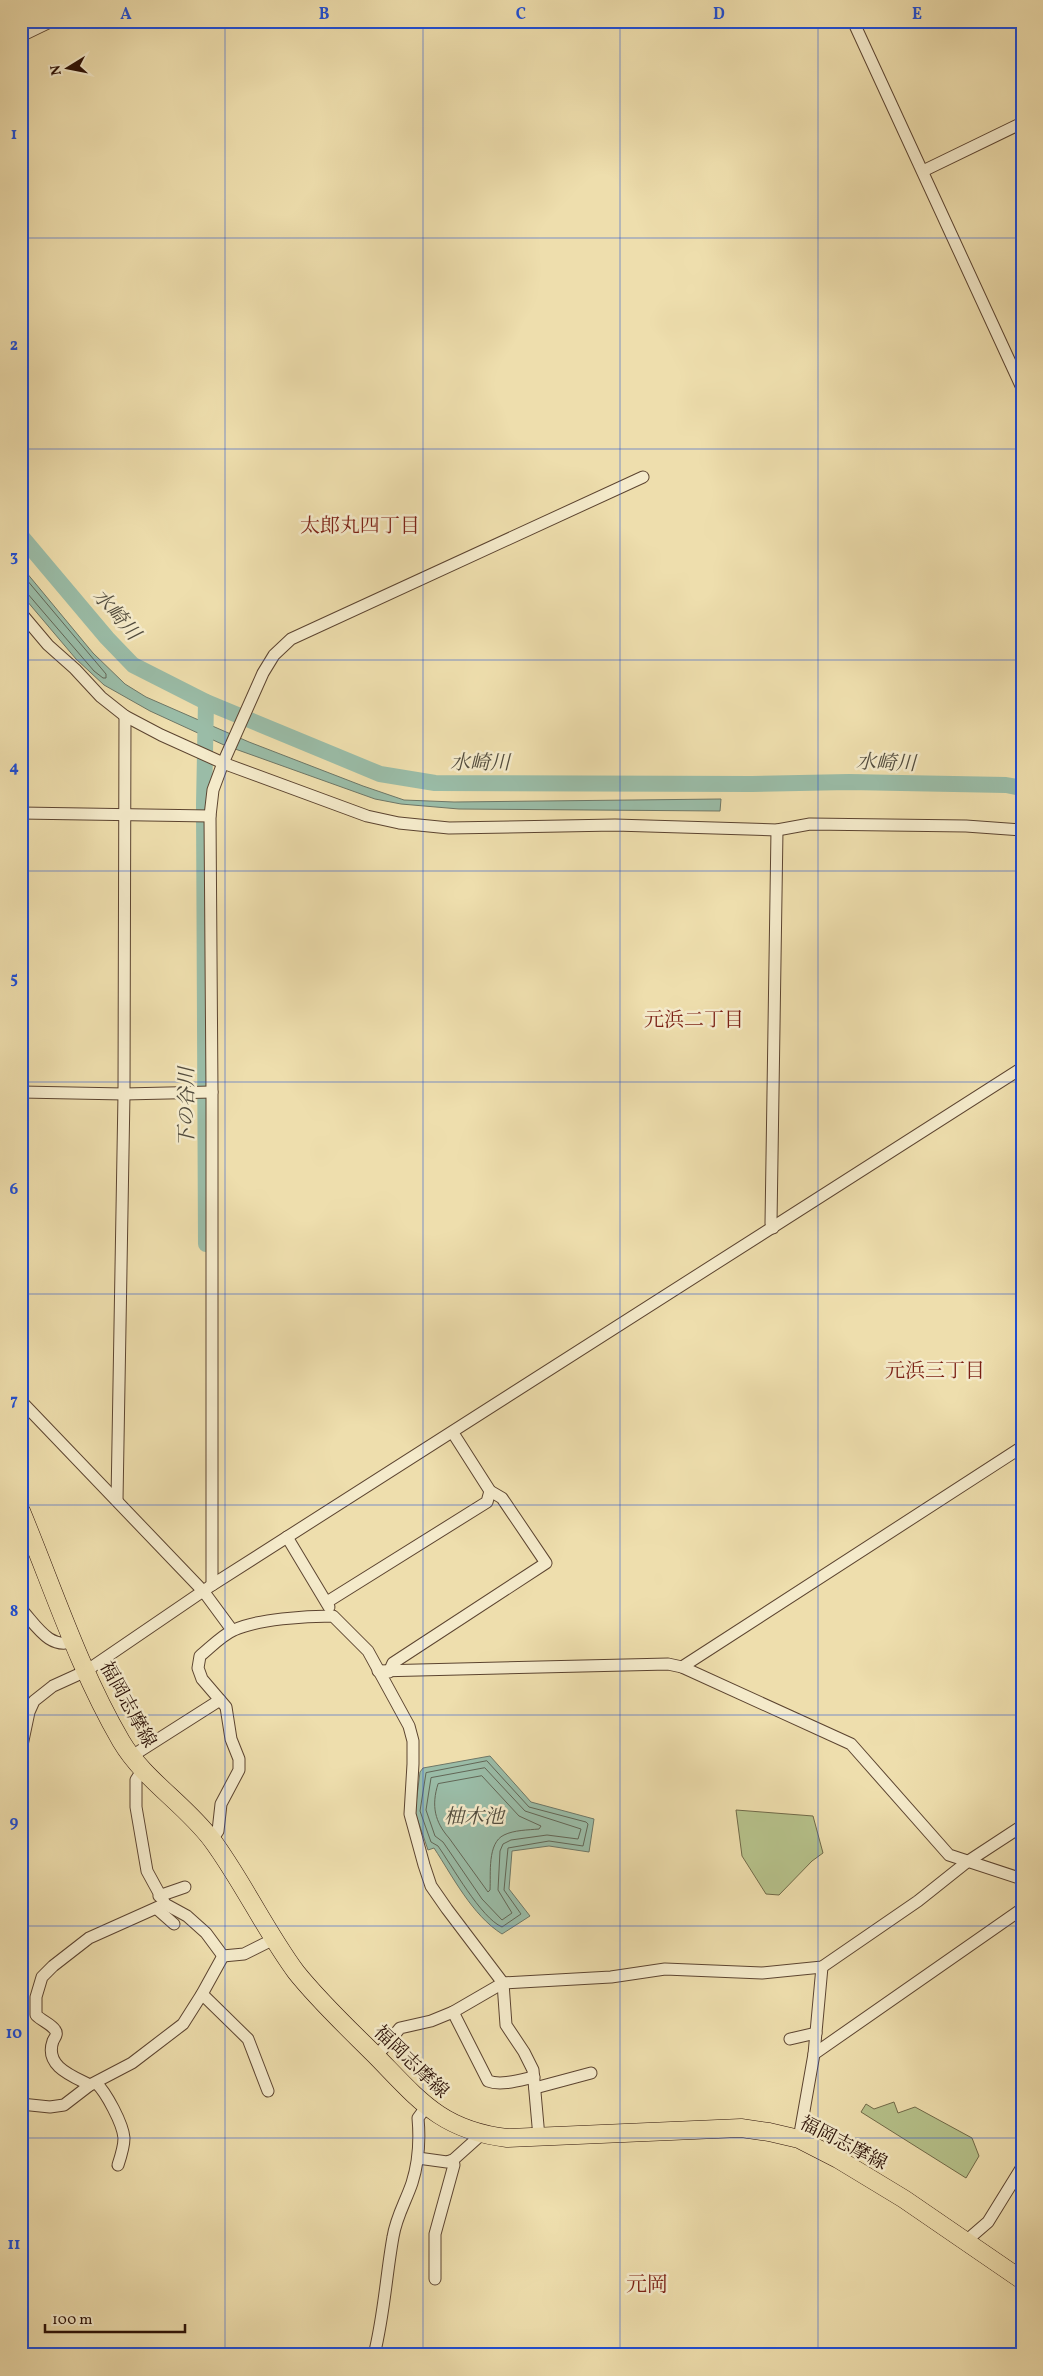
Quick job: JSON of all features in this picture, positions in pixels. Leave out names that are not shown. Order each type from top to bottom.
[{"type":"main road","name":"福岡志摩線","points":[[21,1511],[29,1549],[74,1641],[108,1717],[137,1763],[212,1840],[274,1939],[315,1994],[426,2107],[450,2122],[482,2134],[507,2138],[741,2128],[799,2139],[838,2159],[904,2198],[1022,2280]]},
{"type":"street","points":[[21,36],[52,21]]},
{"type":"street","points":[[855,22],[1022,388]]},
{"type":"street","points":[[923,170],[1022,123]]},
{"type":"street","points":[[208,1588],[206,816],[224,760],[262,673],[274,655],[291,639],[644,477]]},
{"type":"street","points":[[21,613],[48,645],[75,669],[101,698],[125,716],[198,753],[224,760],[367,816],[406,824],[449,828],[615,825],[777,830],[810,824],[966,826],[1022,830]]},
{"type":"street","points":[[117,1500],[124,1094],[125,716]]},
{"type":"street","points":[[21,813],[206,816]]},
{"type":"street","points":[[773,1228],[771,1223],[777,830]]},
{"type":"street","points":[[21,1750],[28,1712],[34,1701],[53,1686],[86,1671],[287,1537],[1022,1068]]},
{"type":"street","points":[[21,1092],[206,1093]]},
{"type":"street","points":[[21,1401],[117,1500],[208,1588],[232,1630]]},
{"type":"street","points":[[384,1671],[394,1662],[546,1563],[502,1498],[490,1491],[452,1433]]},
{"type":"street","points":[[682,1668],[1022,1447]]},
{"type":"street","points":[[327,1602],[487,1502],[490,1491]]},
{"type":"street","points":[[287,1537],[327,1602],[333,1616],[368,1651],[384,1671],[409,1726],[413,1764],[410,1814],[432,1886],[503,1983],[506,2025],[524,2052],[535,2082],[539,2137]]},
{"type":"street","points":[[21,1609],[52,1642],[64,1645],[74,1641]]},
{"type":"street","points":[[212,1840],[218,1831],[221,1804],[239,1770],[239,1759],[231,1739],[226,1707],[202,1679],[198,1668],[200,1656],[232,1630],[246,1625],[302,1617],[333,1616]]},
{"type":"street","points":[[384,1671],[668,1664],[682,1668],[851,1744],[949,1856],[1022,1879]]},
{"type":"street","points":[[174,1924],[160,1903],[147,1871],[139,1831],[137,1763],[220,1700]]},
{"type":"street","points":[[376,2057],[400,2028],[431,2022],[453,2012],[503,1983],[611,1977],[665,1969],[762,1973],[822,1966],[918,1901],[967,1862],[1022,1826]]},
{"type":"street","points":[[118,2165],[123,2150],[123,2133],[102,2088],[65,2072],[55,2063],[51,2056],[51,2049],[57,2034],[55,2029],[36,2015],[42,1977],[89,1938],[160,1903],[185,1887]]},
{"type":"street","points":[[160,1903],[187,1916],[206,1934],[223,1956]]},
{"type":"street","points":[[814,2054],[1022,1909]]},
{"type":"street","points":[[223,1956],[244,1954],[274,1939]]},
{"type":"street","points":[[21,2104],[50,2107],[64,2105],[93,2084],[132,2063],[172,2034],[183,2024],[223,1956]]},
{"type":"street","points":[[799,2139],[814,2054],[822,1966]]},
{"type":"street","points":[[202,1994],[248,2039],[268,2092]]},
{"type":"street","points":[[453,2012],[488,2081],[492,2083],[512,2081],[535,2082],[591,2073]]},
{"type":"street","points":[[790,2039],[816,2033]]},
{"type":"street","points":[[374,2355],[381,2328],[393,2236],[399,2214],[412,2185],[420,2142],[418,2118],[426,2107]]},
{"type":"street","points":[[418,2158],[447,2162],[453,2160],[482,2134]]},
{"type":"street","points":[[435,2279],[435,2234],[454,2165],[453,2160]]},
{"type":"street","points":[[966,2241],[988,2222],[1022,2167]]},
{"type":"green space","points":[[736,1810],[813,1816],[823,1853],[812,1861],[779,1895],[766,1894],[742,1856]]},
{"type":"green space","points":[[894,2102],[898,2113],[915,2107],[972,2138],[979,2156],[966,2178],[861,2112],[866,2104],[874,2109]]},
{"type":"water","points":[[21,566],[93,653],[125,684],[146,697],[249,742],[363,786],[404,800],[454,802],[721,799],[720,811],[459,809],[401,804],[375,799],[224,745],[150,711],[104,685],[76,659],[21,594]]},
{"type":"water","name":"柚木池","points":[[490,1756],[531,1802],[594,1819],[589,1852],[549,1846],[512,1851],[509,1889],[530,1916],[502,1934],[481,1917],[472,1906],[434,1848],[428,1850],[415,1812],[420,1772],[423,1768]]},
{"type":"waterway","name":"水崎川","points":[[21,536],[107,638],[133,665],[206,702],[380,774],[435,783],[752,784],[849,782],[1006,785],[1022,788]]},
{"type":"waterway","name":"下の谷川","points":[[206,702],[204,805],[206,1244]]},
{"type":"district","name":"太郎丸四丁目","points":[[360,525]]},
{"type":"district","name":"元浜二丁目","points":[[694,1019]]},
{"type":"district","name":"元浜三丁目","points":[[935,1370]]},
{"type":"district","name":"元岡","points":[[647,2284]]}]
